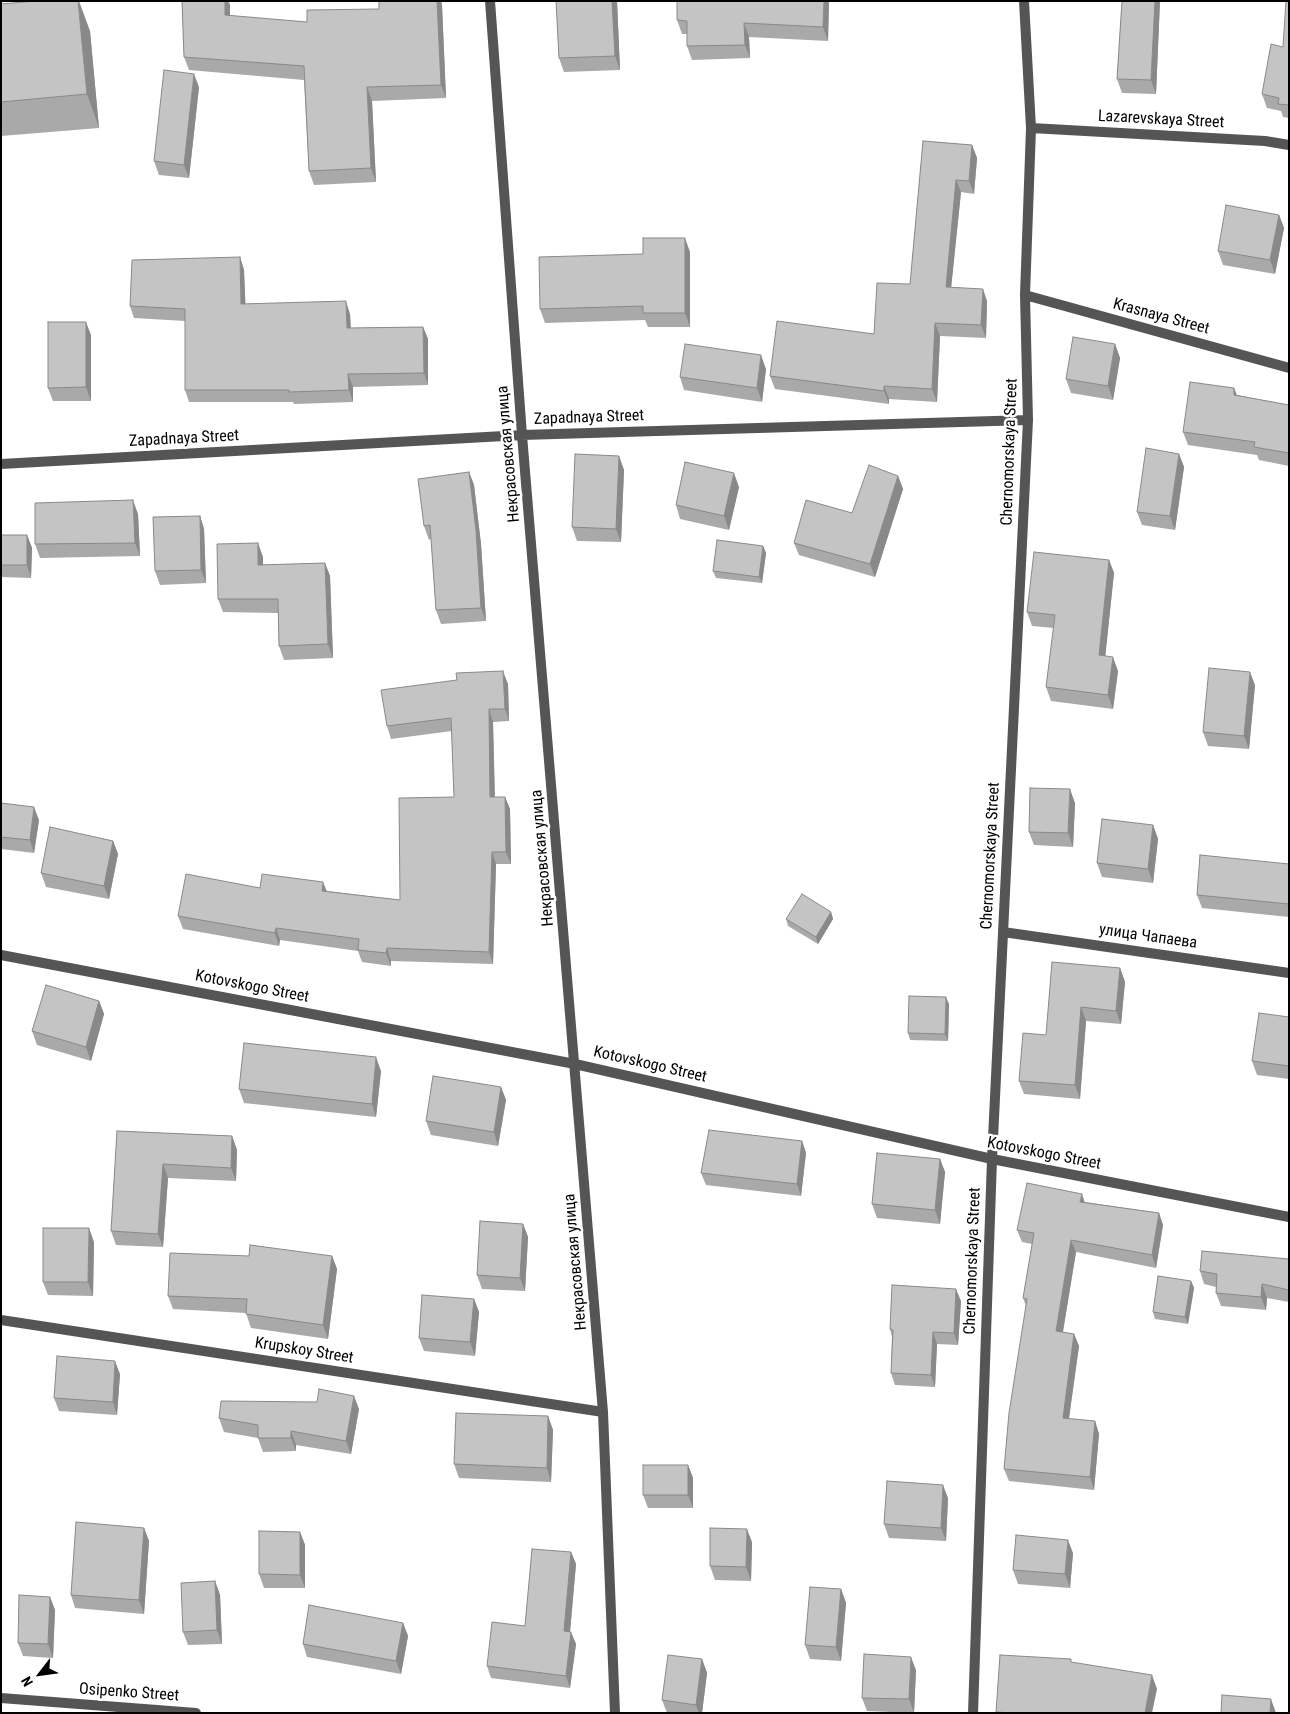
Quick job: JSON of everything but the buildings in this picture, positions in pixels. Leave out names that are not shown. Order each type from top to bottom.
[{"type":"street","name":"Некрасовская улица","points":[[490,1],[522,435],[603,1412],[615,1713]]},
{"type":"street","name":"Chernomorskaya Street","points":[[973,1713],[992,1159],[1028,420],[1025,295],[1031,128],[1024,1]]},
{"type":"street","name":"Lazarevskaya Street","points":[[1031,128],[1265,141],[1289,145]]},
{"type":"street","name":"Krasnaya Street","points":[[1025,295],[1289,368]]},
{"type":"street","name":"Zapadnaya Street","points":[[1,464],[522,435],[1028,420]]},
{"type":"street","name":"улица Чапаева","points":[[1003,932],[1289,973]]},
{"type":"street","name":"Kotovskogo Street","points":[[1,955],[575,1064],[992,1159],[1289,1217]]},
{"type":"street","name":"Krupskoy Street","points":[[1,1320],[603,1412]]},
{"type":"street","name":"Osipenko Street","points":[[1,1698],[196,1713]]}]
